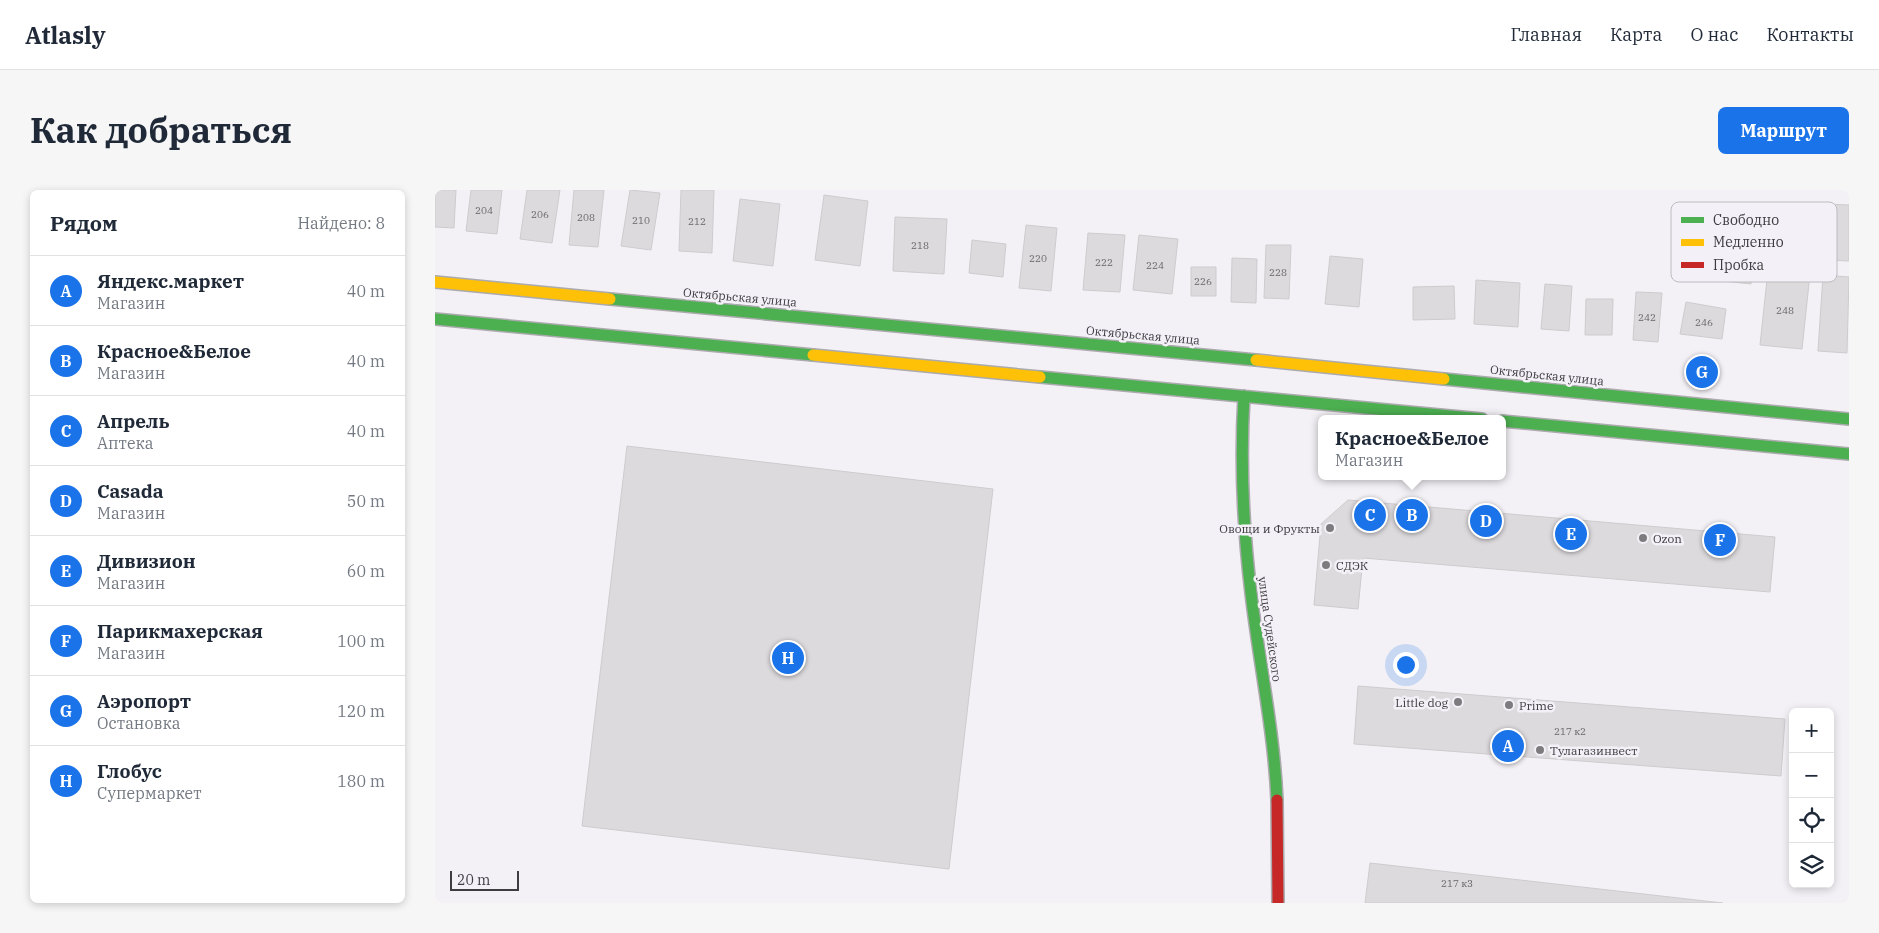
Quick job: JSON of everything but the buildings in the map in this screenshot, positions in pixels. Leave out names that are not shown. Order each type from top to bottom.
[{"type":"main road","name":"Октябрьская улица","points":[[435,282],[1246,364],[1849,419]]},
{"type":"main road","points":[[435,319],[1244,391],[1448,415]]},
{"type":"main road","name":"улица Судейского","points":[[1244,391],[1241,444],[1245,531],[1251,593],[1275,763],[1279,841],[1278,903]]},
{"type":"main road","points":[[1506,421],[1849,454]]},
{"type":"traffic: fast","points":[[610,299],[1256,360]]},
{"type":"traffic: fast","points":[[435,319],[813,355]]},
{"type":"traffic: fast","points":[[1040,377],[1440,415]]},
{"type":"traffic: fast","points":[[1444,379],[1849,419]]},
{"type":"traffic: fast","points":[[1244,396],[1242,470],[1246,544],[1254,619],[1273,748],[1277,800]]},
{"type":"traffic: fast","points":[[1506,421],[1849,454]]},
{"type":"traffic: slow","points":[[435,282],[610,299]]},
{"type":"traffic: slow","points":[[813,355],[1040,377]]},
{"type":"traffic: slow","points":[[1256,360],[1444,379]]},
{"type":"traffic: jam","points":[[1277,800],[1278,903]]},
{"type":"place","name":"Аэропорт","points":[[1702,372]]},
{"type":"place","name":"Апрель","points":[[1370,515]]},
{"type":"place","name":"Красное&Белое","points":[[1412,515]]},
{"type":"place","name":"Casada","points":[[1486,521]]},
{"type":"place","name":"Овощи и Фрукты","points":[[1330,528]]},
{"type":"place","name":"Дивизион","points":[[1571,534]]},
{"type":"place","name":"Ozon","points":[[1643,538]]},
{"type":"place","name":"Парикмахерская","points":[[1720,540]]},
{"type":"place","name":"СДЭК","points":[[1326,565]]},
{"type":"place","name":"Глобус","points":[[788,658]]},
{"type":"place","name":"Little dog","points":[[1458,702]]},
{"type":"place","name":"Prime","points":[[1509,705]]},
{"type":"place","name":"Яндекс.маркет","points":[[1508,746]]},
{"type":"place","name":"Тулагазинвест","points":[[1540,750]]}]
